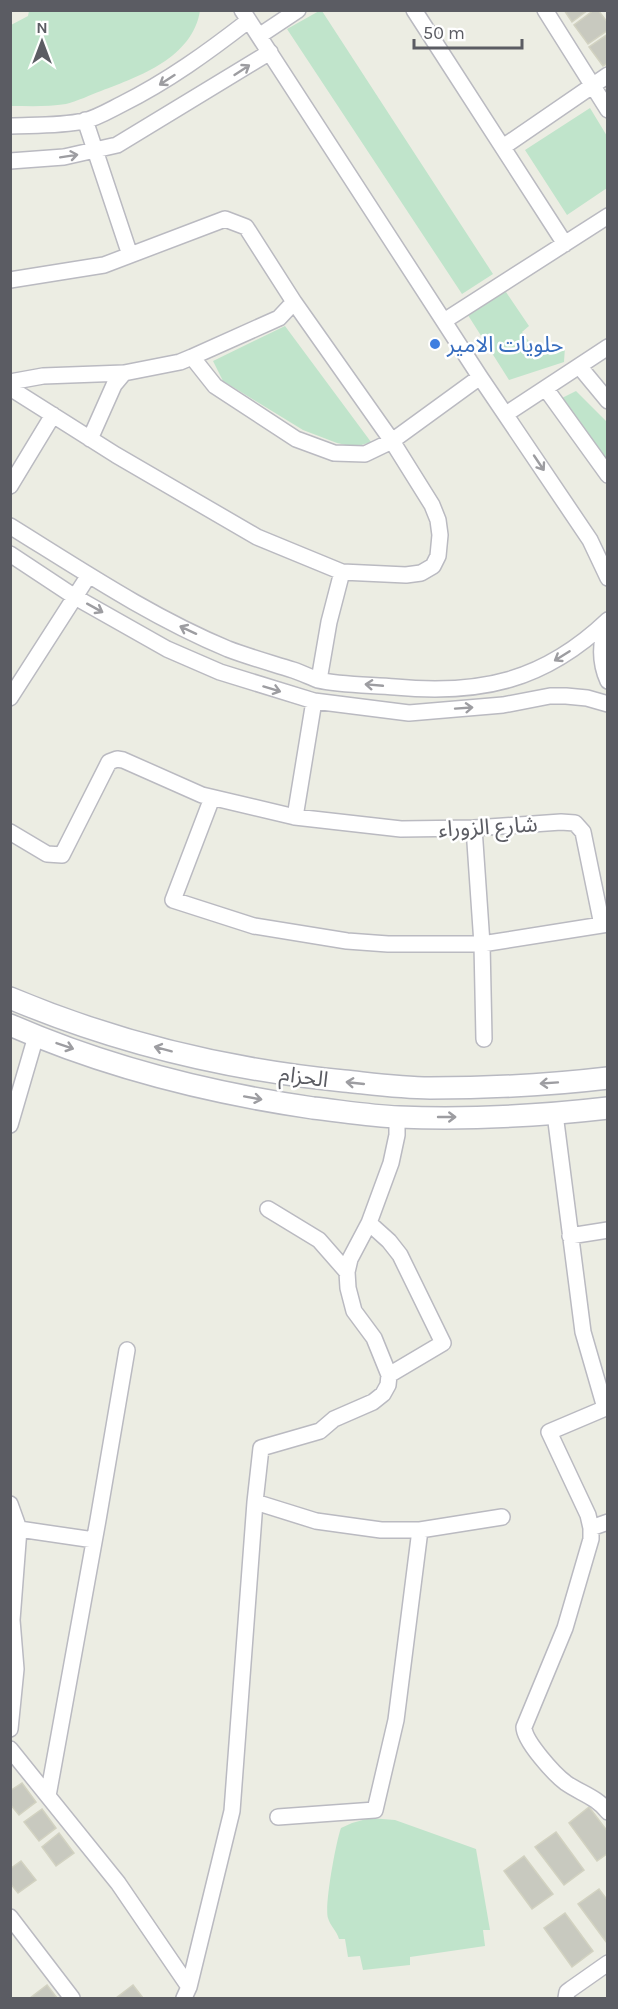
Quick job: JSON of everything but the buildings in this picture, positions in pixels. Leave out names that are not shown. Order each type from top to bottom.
[{"type":"main road","name":"الحزام","points":[[10,998],[154,1047],[196,1058],[306,1077],[429,1088],[547,1084],[608,1078]]},
{"type":"main road","points":[[10,1025],[147,1073],[243,1096],[311,1107],[397,1117],[490,1117],[555,1114],[608,1108]]},
{"type":"street","points":[[259,36],[298,10]]},
{"type":"street","points":[[414,10],[566,244]]},
{"type":"street","points":[[545,10],[608,110]]},
{"type":"street","points":[[10,126],[66,124],[85,120],[153,88],[196,61],[245,16],[480,377],[590,540],[608,578]]},
{"type":"street","points":[[10,161],[64,158],[117,146],[270,52]]},
{"type":"street","points":[[503,147],[608,75]]},
{"type":"street","points":[[85,120],[130,255]]},
{"type":"street","points":[[444,321],[608,216]]},
{"type":"street","points":[[10,280],[104,265],[225,219],[246,227],[294,302],[392,441],[432,505],[438,520],[440,535],[438,556],[433,566],[422,573],[406,575],[342,572],[257,537],[90,439],[10,388]]},
{"type":"street","points":[[10,382],[43,376],[124,373],[180,362],[279,318],[294,302]]},
{"type":"street","points":[[506,414],[608,347]]},
{"type":"street","points":[[192,357],[215,386],[296,439],[333,453],[365,454],[392,441],[480,377]]},
{"type":"street","points":[[579,366],[608,400]]},
{"type":"street","points":[[90,439],[114,385],[124,373]]},
{"type":"street","points":[[546,389],[608,475]]},
{"type":"street","points":[[10,486],[53,415]]},
{"type":"street","points":[[10,526],[175,624],[261,661],[319,680],[424,690],[489,685],[516,679],[549,664],[580,644],[608,620]]},
{"type":"street","points":[[10,554],[75,597],[167,649],[220,672],[314,701],[409,712],[503,705],[550,696],[587,698],[608,704]]},
{"type":"street","points":[[319,680],[329,622],[342,572]]},
{"type":"street","points":[[11,698],[89,574]]},
{"type":"street","points":[[608,620],[601,651],[608,681]]},
{"type":"street","points":[[295,817],[314,701]]},
{"type":"street","name":"شارع الزوراء","points":[[10,832],[47,854],[62,855],[109,762],[117,759],[202,795],[295,817],[401,830],[561,822],[575,824],[583,832],[605,925]]},
{"type":"street","points":[[212,798],[173,900],[254,927],[324,938],[388,944],[483,944],[605,925]]},
{"type":"street","points":[[474,828],[483,944],[484,1039]]},
{"type":"street","points":[[10,1125],[36,1036]]},
{"type":"street","points":[[555,1114],[583,1332],[606,1408],[549,1432],[588,1515],[591,1539],[566,1628],[524,1727],[524,1732],[529,1741],[566,1783],[599,1802],[608,1812]]},
{"type":"street","points":[[186,1992],[232,1811],[261,1448],[320,1431],[334,1419],[373,1402],[383,1394],[388,1385],[389,1374],[374,1338],[354,1311],[348,1288],[347,1272],[350,1258],[369,1223],[391,1163],[397,1135],[397,1117]]},
{"type":"street","points":[[268,1209],[320,1240],[347,1272]]},
{"type":"street","points":[[369,1223],[400,1255],[443,1343],[389,1374]]},
{"type":"street","points":[[570,1236],[608,1230]]},
{"type":"street","points":[[48,1796],[127,1350]]},
{"type":"street","points":[[255,1503],[316,1521],[360,1528],[420,1530],[502,1517]]},
{"type":"street","points":[[10,1504],[19,1529],[12,1620],[16,1669],[10,1729]]},
{"type":"street","points":[[591,1528],[608,1522]]},
{"type":"street","points":[[19,1529],[94,1540]]},
{"type":"street","points":[[278,1817],[375,1810],[396,1720],[420,1530]]},
{"type":"street","points":[[10,1749],[118,1882],[186,1992]]},
{"type":"street","points":[[10,1917],[72,1998]]},
{"type":"street","points":[[566,1998],[567,1992],[608,1963]]},
{"type":"green space","points":[[29,10],[200,11],[187,41],[162,63],[147,71],[66,104],[11,106],[11,25],[28,16]]},
{"type":"green space","points":[[322,11],[493,274],[462,294],[287,29]]},
{"type":"green space","points":[[590,108],[607,136],[607,188],[567,215],[525,150]]},
{"type":"green space","points":[[504,289],[529,326],[522,332],[536,351],[565,347],[564,362],[509,380],[466,312]]},
{"type":"green space","points":[[285,326],[371,442],[355,447],[303,430],[223,381],[213,361]]},
{"type":"green space","points":[[576,391],[607,422],[607,460],[560,399]]},
{"type":"green space","points":[[370,1818],[395,1820],[476,1849],[490,1930],[483,1930],[485,1946],[410,1957],[410,1965],[363,1970],[360,1956],[348,1957],[345,1939],[339,1939],[328,1918],[331,1874],[341,1828]]},
{"type":"place","name":"حلويات الامير","points":[[435,344]]}]
